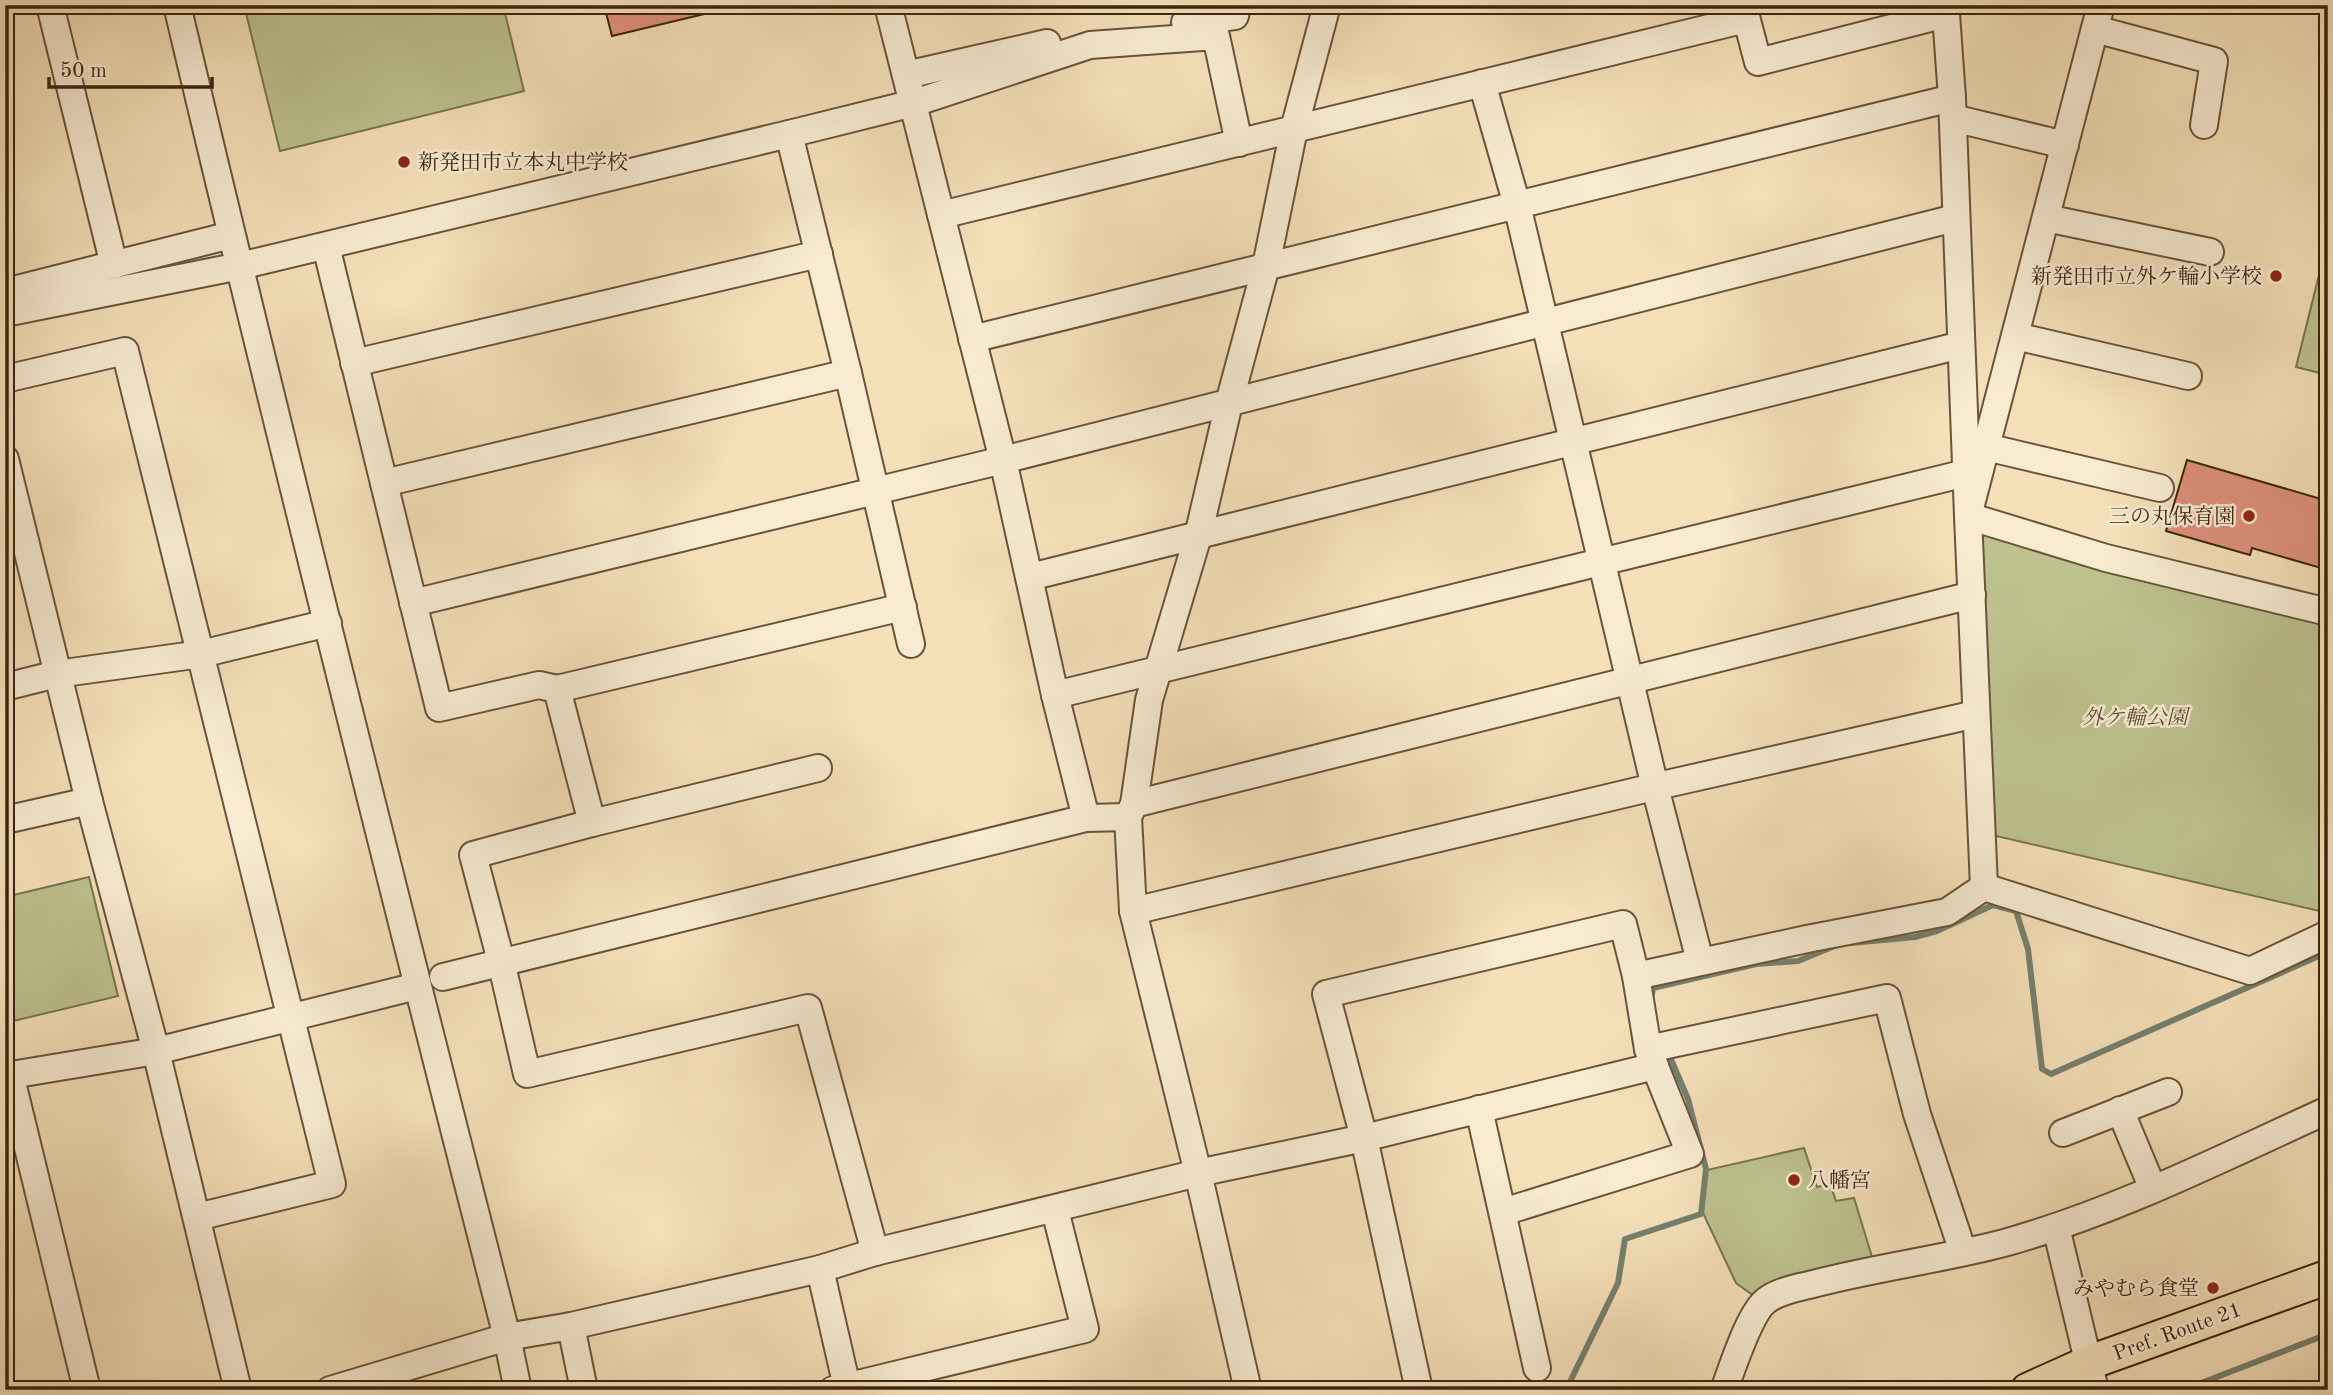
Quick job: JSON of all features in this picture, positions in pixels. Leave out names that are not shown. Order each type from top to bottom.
[{"type":"main road","name":"Pref. Route 21","points":[[2028,1390],[2091,1377],[2328,1277]]},
{"type":"street","points":[[50,5],[114,265]]},
{"type":"street","points":[[177,5],[417,986],[507,1337],[517,1390]]},
{"type":"street","points":[[888,5],[1003,460],[1055,695],[1086,818]]},
{"type":"street","points":[[906,75],[1094,33],[1235,16],[1237,5]]},
{"type":"street","points":[[1248,1390],[1133,911],[1131,811],[1149,700],[1198,536],[1229,402],[1266,267],[1294,129],[1327,5]]},
{"type":"street","points":[[941,215],[1482,83],[1744,12],[1758,62],[1946,14],[1984,887]]},
{"type":"street","points":[[1968,516],[2098,17],[2214,61],[2204,125]]},
{"type":"street","points":[[5,313],[240,266],[789,134],[914,103],[1090,45],[1216,36],[1239,143]]},
{"type":"street","points":[[1482,83],[1517,205],[1654,786],[1700,961]]},
{"type":"street","points":[[972,339],[1517,205],[1952,108],[2065,145]]},
{"type":"street","points":[[789,134],[911,644]]},
{"type":"street","points":[[413,603],[1003,460],[1955,218]]},
{"type":"street","points":[[2046,218],[2210,252]]},
{"type":"street","points":[[5,292],[231,234]]},
{"type":"street","points":[[326,246],[439,708],[539,685],[556,689],[903,607]]},
{"type":"street","points":[[354,363],[819,254]]},
{"type":"street","points":[[2015,336],[2188,376]]},
{"type":"street","points":[[1030,578],[1961,345]]},
{"type":"street","points":[[5,379],[125,351],[332,1184],[197,1217]]},
{"type":"street","points":[[384,483],[848,373]]},
{"type":"street","points":[[1986,447],[2160,488]]},
{"type":"street","points":[[5,459],[89,801],[156,1051],[238,1390]]},
{"type":"street","points":[[1055,695],[1966,473]]},
{"type":"street","points":[[1968,516],[2106,558],[2328,612]]},
{"type":"street","points":[[443,977],[1086,818],[1131,811],[1972,595]]},
{"type":"street","points":[[5,687],[57,674],[201,654],[328,623]]},
{"type":"street","points":[[556,689],[592,823]]},
{"type":"street","points":[[1133,911],[1654,786],[1976,714]]},
{"type":"street","points":[[818,768],[473,855],[527,1074],[808,1008],[876,1252]]},
{"type":"street","points":[[5,820],[89,801]]},
{"type":"street","points":[[1984,887],[2250,971],[2328,934]]},
{"type":"street","points":[[1636,976],[1947,912],[1984,887]]},
{"type":"street","points":[[1419,1390],[1364,1138],[1326,994],[1622,924],[1636,976],[1652,1058],[1690,1154],[1503,1212]]},
{"type":"street","points":[[87,1390],[8,1075],[156,1051],[417,986]]},
{"type":"street","points":[[330,1390],[507,1337],[570,1326],[820,1269],[876,1252],[1198,1173],[1364,1138],[1479,1109],[1652,1058],[1887,998],[1917,1114],[1963,1252]]},
{"type":"street","points":[[2063,1133],[2168,1092]]},
{"type":"street","points":[[1479,1109],[1537,1368]]},
{"type":"street","points":[[2120,1110],[2153,1189]]},
{"type":"street","points":[[1724,1390],[1750,1324],[1766,1300],[1795,1289],[1860,1272],[1963,1252],[2056,1227],[2153,1189],[2328,1110]]},
{"type":"street","points":[[820,1269],[840,1388],[1085,1329],[1055,1210]]},
{"type":"street","points":[[2056,1227],[2091,1377]]},
{"type":"street","points":[[570,1326],[584,1390]]},
{"type":"green space","points":[[244,5],[503,5],[524,91],[280,151]]},
{"type":"green space","points":[[2328,239],[2328,375],[2296,367]]},
{"type":"green space","name":"外ケ輪公園","points":[[1980,523],[2328,617],[2328,913],[1992,835]]},
{"type":"green space","points":[[89,877],[118,996],[5,1023],[5,897]]},
{"type":"green space","points":[[1804,1148],[1817,1187],[1830,1184],[1836,1201],[1854,1198],[1876,1270],[1758,1299],[1736,1283],[1703,1213],[1707,1170]]},
{"type":"building","points":[[604,5],[742,5],[612,36]]},
{"type":"building","name":"三の丸保育園","points":[[2187,460],[2328,501],[2328,570],[2252,548],[2250,555],[2166,531]]},
{"type":"waterway","points":[[1851,943],[1915,937],[1937,931],[1993,905],[2016,911],[2028,949],[2042,1069],[2051,1074],[2328,952]]},
{"type":"waterway","points":[[1651,1001],[1653,988],[1756,964],[1798,961],[1837,945]]},
{"type":"waterway","points":[[1566,1390],[1618,1283],[1625,1239],[1701,1214],[1706,1169],[1688,1099],[1667,1050]]},
{"type":"waterway","points":[[2183,1390],[2328,1334]]},
{"type":"place","name":"新発田市立本丸中学校","points":[[404,162]]},
{"type":"place","name":"新発田市立外ケ輪小学校","points":[[2276,276]]},
{"type":"place","name":"三の丸保育園","points":[[2249,516]]},
{"type":"place","name":"八幡宮","points":[[1794,1180]]},
{"type":"place","name":"みやむら食堂","points":[[2213,1288]]}]
